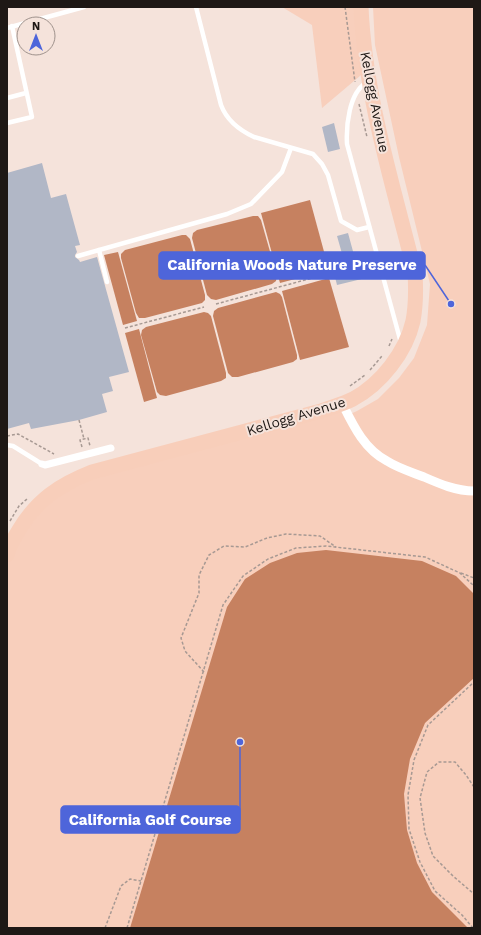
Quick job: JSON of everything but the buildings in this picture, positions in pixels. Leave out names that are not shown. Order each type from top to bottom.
[{"type":"main road","name":"Kellogg Avenue","points":[[7,555],[13,540],[26,518],[37,504],[61,486],[76,478],[92,472],[321,411],[352,399],[365,391],[380,379],[390,366],[402,347],[412,322],[415,308],[415,273],[377,120],[369,81],[362,30],[361,7]]},
{"type":"street","points":[[342,403],[355,428],[364,442],[374,453],[385,460],[450,488],[464,491],[474,491]]},
{"type":"street","points":[[42,464],[45,466],[111,448]]},
{"type":"lane","points":[[7,123],[32,117],[9,27],[84,7]]},
{"type":"lane","points":[[196,7],[224,114],[233,124],[246,134],[313,154],[322,164],[328,175],[341,221],[357,230],[369,227]]},
{"type":"lane","points":[[369,81],[361,86],[357,92],[349,113],[347,144],[402,347]]},
{"type":"lane","points":[[7,98],[26,93]]},
{"type":"lane","points":[[78,256],[227,214],[251,204],[282,172],[291,148]]},
{"type":"lane","points":[[98,250],[107,282]]},
{"type":"lane","points":[[7,445],[13,446],[42,464]]},
{"type":"path","points":[[216,304],[331,273]]},
{"type":"path","points":[[125,328],[204,307]]},
{"type":"path","points":[[79,420],[84,439]]},
{"type":"path","points":[[7,436],[18,434],[64,460]]},
{"type":"path","points":[[84,455],[80,440],[88,438],[92,453]]},
{"type":"path","points":[[204,672],[185,651],[181,638],[199,593],[199,575],[209,555],[224,546],[244,547],[267,538],[286,534],[320,536],[337,548]]},
{"type":"path","points":[[127,928],[223,606],[242,576],[268,558],[296,548],[326,546],[425,558],[474,578]]},
{"type":"path","points":[[460,573],[474,586]]},
{"type":"path","points":[[473,928],[462,915],[435,891],[420,862],[409,829],[408,795],[414,760],[428,725],[474,682]]},
{"type":"path","points":[[474,787],[455,762],[439,762],[427,772],[420,798],[424,833],[433,856],[474,894]]},
{"type":"path","points":[[105,928],[121,886],[130,880],[141,881]]},
{"type":"shaded area","points":[[282,7],[361,7],[367,70],[322,108],[312,25]]},
{"type":"shaded area","points":[[373,7],[474,7],[474,928],[7,928],[7,555],[61,486],[342,403],[348,415],[378,399],[399,378],[414,358],[427,325],[430,284],[399,157],[375,45]]},
{"type":"shaded area","points":[[310,200],[329,270],[280,283],[261,213]]},
{"type":"shaded area","points":[[258,216],[261,220],[277,276],[276,281],[272,284],[216,300],[211,299],[207,295],[192,238],[193,233],[197,230]]},
{"type":"shaded area","points":[[186,235],[190,239],[205,300],[202,303],[145,318],[139,318],[136,313],[121,254],[125,250]]},
{"type":"shaded area","points":[[118,252],[137,321],[123,325],[104,255]]},
{"type":"shaded area","points":[[329,278],[349,347],[300,360],[282,291]]},
{"type":"shaded area","points":[[276,292],[282,297],[297,359],[293,362],[238,377],[232,377],[228,373],[213,316],[214,311],[218,308]]},
{"type":"shaded area","points":[[204,312],[211,316],[226,378],[221,381],[166,396],[160,395],[157,392],[141,335],[142,330],[146,327]]},
{"type":"shaded area","points":[[139,329],[157,398],[144,402],[125,333]]},
{"type":"shaded area","points":[[326,550],[422,561],[456,576],[474,594],[474,678],[425,723],[410,759],[404,794],[407,830],[417,863],[432,892],[468,928],[130,928],[227,607],[245,579],[270,563],[297,553]]},
{"type":"place","name":"California Woods Nature Preserve","points":[[451,304]]},
{"type":"place","name":"California Golf Course","points":[[240,742]]}]
